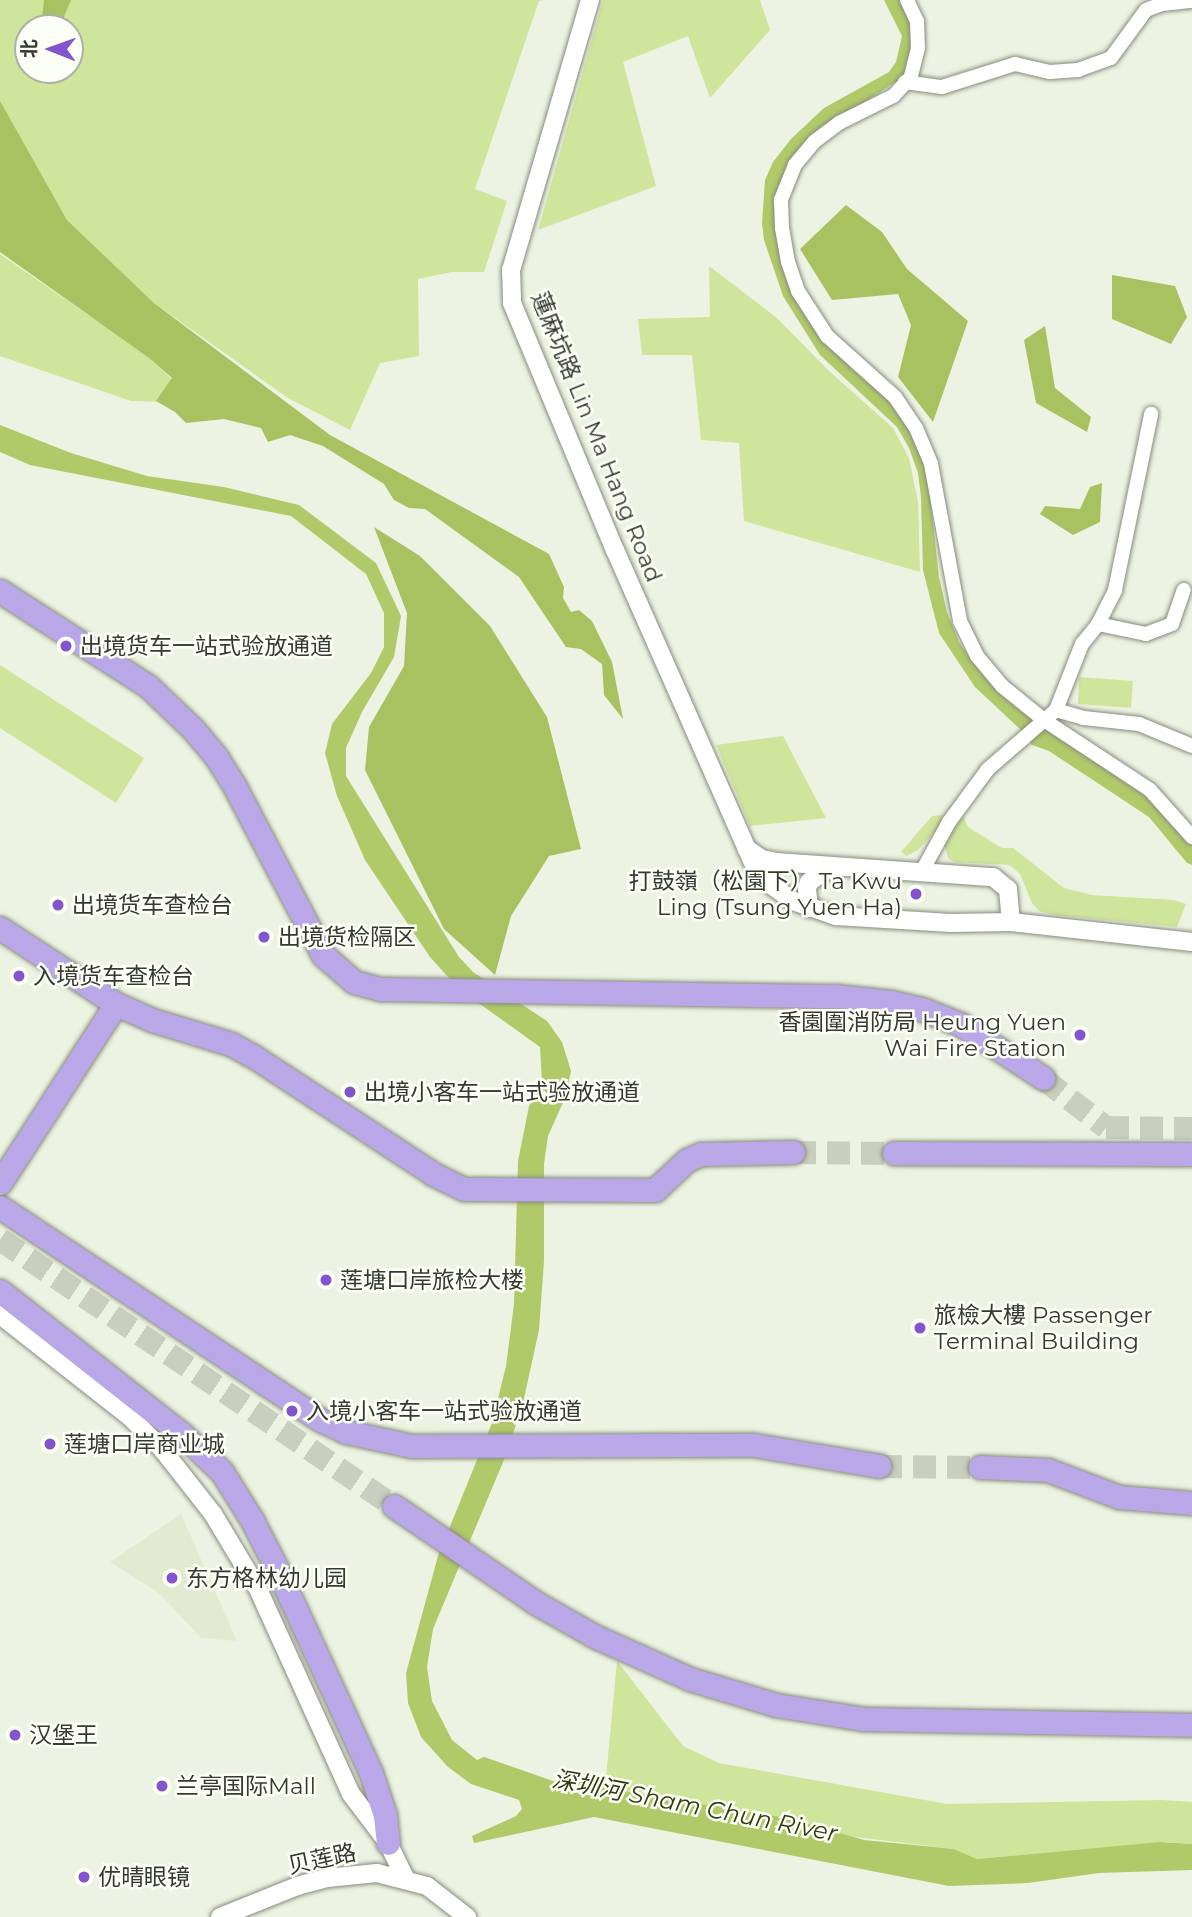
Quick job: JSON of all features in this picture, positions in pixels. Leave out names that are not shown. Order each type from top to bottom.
[{"type":"highway","points":[[0,592],[148,686],[187,722],[217,758],[236,789],[323,955],[354,982],[381,989],[864,999],[902,1004],[941,1016],[980,1034],[1035,1072]]},
{"type":"highway","points":[[0,928],[116,1004],[152,1020],[208,1035],[253,1055],[433,1174],[464,1189],[659,1189],[687,1160],[701,1154],[793,1152]]},
{"type":"highway","points":[[0,1183],[116,1004]]},
{"type":"highway","points":[[894,1153],[1192,1154]]},
{"type":"highway","points":[[0,1207],[308,1412],[347,1432],[411,1446],[645,1443],[766,1446],[849,1463],[879,1466]]},
{"type":"highway","points":[[0,1291],[182,1434],[222,1472],[257,1529],[371,1773],[385,1815],[388,1843]]},
{"type":"highway","points":[[980,1467],[1048,1470],[1119,1497],[1192,1503]]},
{"type":"highway","points":[[394,1506],[536,1603],[594,1636],[690,1679],[776,1705],[863,1719],[1192,1725]]},
{"type":"street","name":"蓮麻坑路 Lin Ma Hang Road","points":[[590,0],[511,270],[512,303],[741,841],[767,882],[809,908],[847,917],[951,923],[1011,922],[1192,942]]},
{"type":"street","points":[[906,0],[917,21],[918,48],[911,77],[893,96],[838,123],[814,142],[795,165],[782,200],[782,228],[788,262],[799,291],[827,336],[895,397],[916,428],[931,464],[960,621],[977,656],[1002,686],[1041,722],[1150,790],[1192,837]]},
{"type":"street","points":[[905,82],[942,87],[1015,64],[1050,72],[1079,70],[1111,58],[1146,9],[1161,4],[1192,1]]},
{"type":"street","points":[[921,873],[964,800],[988,769],[1056,710],[1082,644],[1098,624],[1115,590],[1151,414]]},
{"type":"street","points":[[1098,624],[1146,634],[1172,624],[1184,590]]},
{"type":"street","points":[[1056,710],[1084,718],[1139,724],[1192,746]]},
{"type":"street","points":[[741,841],[751,853],[762,859],[830,868],[985,876],[1000,880],[1010,896],[1011,922]]},
{"type":"street","points":[[809,908],[809,882],[830,868]]},
{"type":"street","points":[[0,1315],[129,1416],[162,1449],[213,1514],[258,1589],[351,1794],[388,1843],[405,1878]]},
{"type":"street","name":"贝莲路","points":[[220,1917],[297,1886],[327,1878],[377,1873],[405,1878],[434,1890],[467,1917]]},
{"type":"shaded area","points":[[0,0],[543,0],[539,1],[475,189],[507,201],[484,272],[452,272],[418,279],[419,356],[380,363],[350,430],[288,398],[154,303],[67,220],[0,103]]},
{"type":"shaded area","points":[[44,0],[71,0],[65,14],[42,14]]},
{"type":"shaded area","points":[[603,0],[760,0],[770,30],[710,98],[688,36],[623,62],[656,186],[538,230]]},
{"type":"shaded area","points":[[0,101],[67,220],[154,303],[330,435],[549,554],[564,587],[563,598],[571,612],[579,610],[592,621],[612,662],[623,719],[604,695],[602,664],[581,649],[566,647],[519,577],[425,509],[409,508],[394,500],[384,484],[323,446],[290,435],[268,442],[261,428],[224,419],[186,423],[175,412],[156,401],[172,378],[149,358],[0,252]]},
{"type":"shaded area","points":[[846,205],[882,232],[907,269],[968,321],[933,422],[898,377],[911,325],[898,294],[832,300],[800,249]]},
{"type":"shaded area","points":[[0,254],[146,355],[175,382],[170,402],[131,401],[0,356]]},
{"type":"shaded area","points":[[709,266],[777,318],[828,370],[893,428],[909,458],[918,501],[920,572],[744,521],[739,443],[701,440],[692,355],[642,355],[638,319],[710,317]]},
{"type":"shaded area","points":[[1112,275],[1175,286],[1187,317],[1171,344],[1112,319]]},
{"type":"shaded area","points":[[1045,326],[1055,388],[1091,417],[1087,432],[1036,403],[1024,340]]},
{"type":"shaded area","points":[[1102,483],[1100,522],[1073,535],[1040,514],[1045,506],[1080,509],[1090,487]]},
{"type":"shaded area","points":[[374,527],[420,556],[490,626],[547,717],[581,849],[549,856],[511,916],[495,975],[444,929],[365,770],[369,727],[404,666],[407,613]]},
{"type":"shaded area","points":[[0,665],[144,758],[116,803],[0,728]]},
{"type":"shaded area","points":[[1079,677],[1133,681],[1131,708],[1078,704]]},
{"type":"shaded area","points":[[783,736],[826,818],[750,826],[716,745]]},
{"type":"shaded area","points":[[962,814],[968,827],[1002,848],[1013,848],[1064,888],[1092,895],[1174,900],[1186,904],[1177,927],[1054,915],[1039,911],[1032,903],[1020,874],[1009,865],[954,862],[948,858],[944,844]]},
{"type":"shaded area","points":[[943,815],[939,827],[918,850],[907,856],[901,852],[932,816]]},
{"type":"shaded area","name":"东方格林幼儿园","points":[[181,1514],[237,1641],[201,1638],[160,1594],[110,1562]]},
{"type":"shaded area","points":[[617,1661],[683,1746],[719,1763],[947,1804],[1162,1800],[1192,1802],[1192,1844],[1166,1842],[977,1859],[954,1849],[855,1837],[605,1788]]},
{"type":"water","points":[[884,0],[901,0],[910,17],[914,54],[903,77],[815,135],[796,154],[783,175],[777,194],[779,239],[832,347],[853,370],[887,395],[903,416],[927,469],[939,577],[947,612],[959,642],[972,661],[1004,696],[1057,737],[1149,796],[1192,846],[1192,865],[1187,863],[1149,817],[1049,751],[1032,745],[1020,729],[975,687],[939,633],[923,570],[921,497],[918,473],[909,448],[897,427],[820,355],[783,296],[764,240],[762,223],[765,180],[773,162],[791,139],[824,108],[889,72],[896,62],[902,36]]},
{"type":"water","name":"深圳河 Sham Chun River","points":[[0,425],[71,453],[147,476],[224,487],[299,505],[376,563],[401,616],[394,657],[362,712],[346,748],[346,776],[459,957],[473,972],[547,1021],[562,1042],[571,1071],[565,1098],[548,1136],[544,1164],[544,1261],[539,1330],[523,1403],[506,1455],[433,1629],[427,1667],[432,1701],[452,1740],[477,1760],[484,1757],[553,1781],[594,1780],[605,1788],[787,1818],[864,1840],[954,1849],[977,1859],[1160,1842],[1192,1844],[1192,1870],[1099,1873],[1028,1883],[949,1886],[594,1817],[474,1843],[472,1836],[516,1816],[522,1809],[519,1800],[471,1784],[448,1767],[421,1737],[408,1703],[406,1673],[438,1556],[492,1423],[506,1366],[514,1304],[518,1161],[529,1106],[542,1082],[540,1047],[459,989],[430,957],[365,860],[337,796],[325,753],[332,724],[371,673],[384,647],[384,613],[366,574],[291,516],[30,465],[0,452]]},
{"type":"tunnel","points":[[1043,1078],[1106,1127],[1192,1128]]},
{"type":"tunnel","points":[[793,1152],[894,1153]]},
{"type":"tunnel","points":[[0,1239],[394,1506]]},
{"type":"tunnel","points":[[879,1466],[980,1467]]},
{"type":"place","name":"出境货车一站式验放通道","points":[[66,646]]},
{"type":"place","name":"打鼓嶺（松園下） Ta Kwu Ling (Tsung Yuen Ha)","points":[[916,894]]},
{"type":"place","name":"出境货车查检台","points":[[58,905]]},
{"type":"place","name":"出境货检隔区","points":[[264,937]]},
{"type":"place","name":"入境货车查检台","points":[[19,976]]},
{"type":"place","name":"香園圍消防局 Heung Yuen Wai Fire Station","points":[[1080,1035]]},
{"type":"place","name":"出境小客车一站式验放通道","points":[[350,1092]]},
{"type":"place","name":"莲塘口岸旅检大楼","points":[[326,1280]]},
{"type":"place","name":"旅檢大樓 Passenger Terminal Building","points":[[920,1328]]},
{"type":"place","name":"入境小客车一站式验放通道","points":[[292,1411]]},
{"type":"place","name":"莲塘口岸商业城","points":[[50,1444]]},
{"type":"place","name":"东方格林幼儿园","points":[[172,1578]]},
{"type":"place","name":"汉堡王","points":[[15,1735]]},
{"type":"place","name":"兰亭国际Mall","points":[[162,1786]]},
{"type":"place","name":"优晴眼镜","points":[[84,1877]]}]
